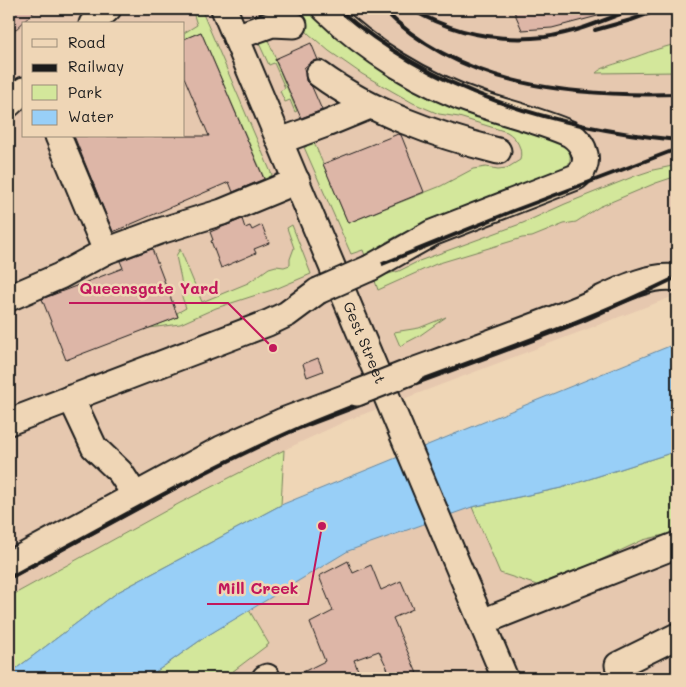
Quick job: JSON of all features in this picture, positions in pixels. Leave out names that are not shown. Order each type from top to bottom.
[{"type":"street","points":[[94,22],[108,9]]},
{"type":"street","name":"Gest Street","points":[[224,9],[505,678]]},
{"type":"street","points":[[9,422],[268,323],[287,314],[318,291],[370,268],[432,233],[576,177],[583,169],[585,152],[580,141],[570,134],[467,99],[413,74],[365,42],[325,9]]},
{"type":"street","points":[[236,37],[272,24],[294,25]]},
{"type":"street","points":[[319,74],[340,89],[370,106],[438,133],[498,151]]},
{"type":"street","points":[[9,104],[22,92]]},
{"type":"street","points":[[280,141],[370,106]]},
{"type":"street","points":[[59,138],[106,251]]},
{"type":"street","points":[[9,298],[60,276],[106,251],[160,231],[222,212],[297,181]]},
{"type":"street","points":[[9,564],[221,449],[283,421],[570,312],[636,284],[662,278],[677,278]]},
{"type":"street","points":[[71,398],[94,447],[120,472],[135,495]]},
{"type":"street","points":[[482,622],[677,545]]},
{"type":"street","points":[[624,678],[618,665],[677,636]]},
{"type":"shaded area","points":[[9,9],[677,9],[677,295],[348,420],[180,503],[9,597]]},
{"type":"shaded area","points":[[677,451],[677,678],[147,678],[205,637],[348,551],[472,507],[561,488]]},
{"type":"green space","points":[[192,9],[201,9],[272,175],[265,180],[201,32],[185,39],[185,32],[197,25]]},
{"type":"green space","points":[[287,9],[311,9],[339,30],[567,145],[570,155],[569,164],[565,169],[399,235],[386,242],[367,261],[363,250],[351,254],[304,147],[313,140],[348,223],[441,186],[473,169],[486,167],[507,168],[520,160],[520,148],[511,134],[507,132],[459,117],[439,114],[413,103],[362,74],[329,51],[309,34]]},
{"type":"green space","points":[[265,33],[297,111],[295,112],[290,100],[285,102],[280,91],[285,88],[274,63],[269,65],[256,37]]},
{"type":"green space","points":[[677,44],[677,72],[596,73],[608,66]]},
{"type":"green space","points":[[677,165],[677,176],[599,207],[576,222],[564,224],[532,237],[522,238],[436,264],[378,290],[374,278],[399,271],[419,261],[523,223],[635,176]]},
{"type":"green space","points":[[292,225],[311,274],[278,288],[216,308],[180,324],[149,328],[178,317],[177,313],[186,308],[182,297],[181,279],[176,256],[180,249],[202,302],[248,283],[269,268],[290,265],[294,248],[287,228]]},
{"type":"green space","points":[[446,317],[419,336],[400,346],[394,332],[419,328]]},
{"type":"green space","points":[[284,450],[281,505],[118,592],[9,674],[9,597],[180,503]]},
{"type":"green space","points":[[677,451],[677,532],[643,540],[592,564],[537,585],[500,573],[472,507],[561,488]]},
{"type":"green space","points":[[249,610],[269,644],[224,678],[147,678],[205,637]]},
{"type":"water","points":[[677,343],[677,451],[561,488],[472,507],[348,551],[205,637],[147,678],[9,678],[9,674],[118,592],[281,505]]},
{"type":"building","points":[[9,9],[37,9],[22,22],[9,36]]},
{"type":"building","points":[[513,9],[609,9],[609,13],[552,28],[522,30]]},
{"type":"building","points":[[201,32],[264,179],[233,192],[229,182],[113,232],[75,138],[185,138],[185,136],[209,136],[185,79],[185,39]]},
{"type":"building","points":[[311,43],[318,60],[312,61],[304,68],[306,81],[312,87],[322,110],[301,118],[275,59]]},
{"type":"building","points":[[398,134],[401,135],[424,192],[348,223],[323,164]]},
{"type":"building","points":[[242,219],[245,228],[250,226],[252,230],[262,225],[269,243],[254,249],[256,253],[221,268],[211,241],[213,240],[210,232]]},
{"type":"building","points":[[152,249],[178,317],[66,360],[42,299],[123,268],[120,261]]},
{"type":"building","points":[[318,358],[323,371],[307,377],[303,364]]},
{"type":"building","points":[[348,561],[353,573],[371,565],[381,590],[401,581],[413,609],[393,618],[419,678],[392,678],[379,651],[354,660],[361,678],[291,678],[325,661],[310,623],[333,611],[319,576]]},
{"type":"railway","points":[[338,9],[375,38],[414,63],[454,84],[497,101],[540,115],[585,126],[677,140]]},
{"type":"railway","points":[[383,9],[413,35],[447,56],[482,71],[520,82],[598,93],[677,94]]},
{"type":"railway","points":[[411,9],[459,30],[493,37],[510,38],[545,37],[567,32],[590,26],[633,9]]},
{"type":"railway","points":[[595,30],[661,9]]},
{"type":"railway","points":[[370,269],[513,211],[677,149]]},
{"type":"railway","points":[[9,578],[190,480],[301,427],[538,337],[677,277]]},
{"type":"place","name":"Queensgate Yard","points":[[273,348]]},
{"type":"place","name":"Mill Creek","points":[[322,526]]}]
